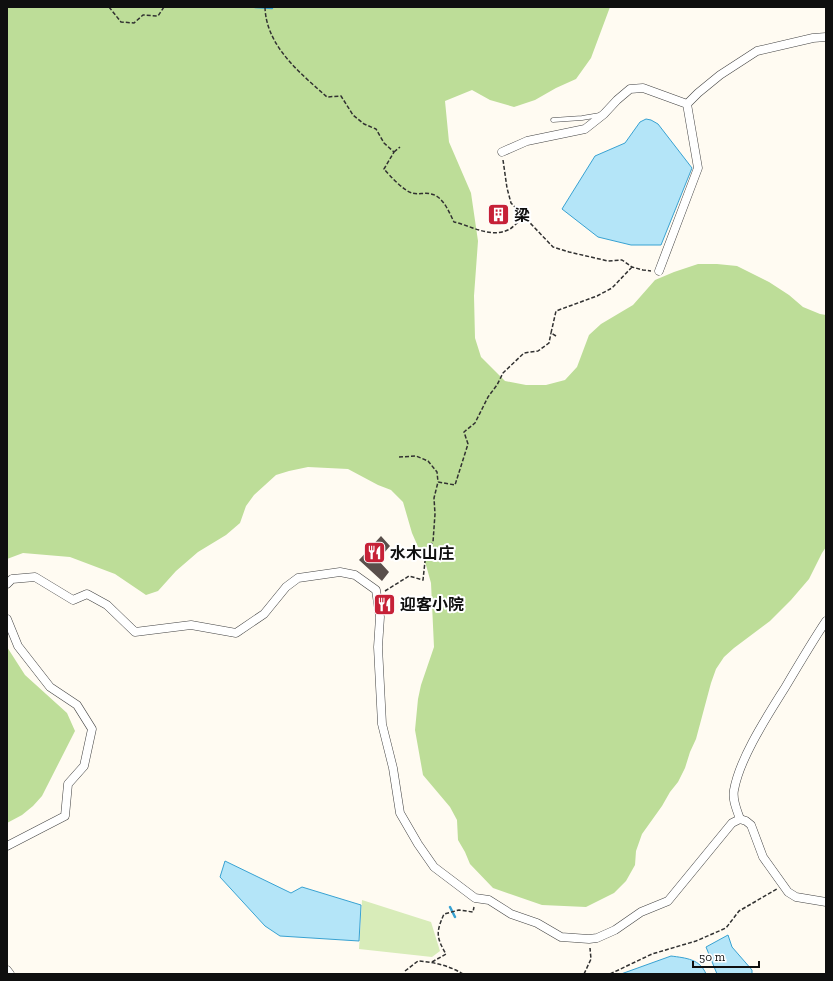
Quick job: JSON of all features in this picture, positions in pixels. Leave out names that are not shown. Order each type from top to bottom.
[{"type":"street","points":[[687,104],[720,75],[758,51],[813,38],[826,37]]},
{"type":"street","points":[[502,152],[527,141],[585,129],[604,114],[630,89],[644,88],[687,104]]},
{"type":"street","points":[[659,271],[698,168],[687,104]]},
{"type":"street","points":[[7,584],[12,579],[35,577],[73,600],[87,594],[107,605],[135,632],[191,626],[236,633],[264,614],[286,587],[298,578],[340,572],[354,575],[376,590],[380,616],[378,647],[382,724],[393,768],[400,813],[418,844],[434,867],[475,898],[489,900],[510,914],[537,923],[561,937],[589,939],[597,938],[606,935],[641,912],[668,901],[732,823],[740,820],[746,821],[753,829],[763,857],[788,892],[796,898],[826,902]]},
{"type":"street","points":[[7,619],[18,646],[50,687],[77,705],[92,729],[84,766],[68,784],[65,816],[7,846]]},
{"type":"street","points":[[740,820],[735,807],[734,792],[739,770],[768,715],[826,621]]},
{"type":"street","points":[[7,970],[10,974]]},
{"type":"lane","points":[[553,120],[582,118],[604,114]]},
{"type":"path","points":[[110,7],[121,22],[134,23],[143,15],[158,16],[164,7]]},
{"type":"path","points":[[266,7],[266,15],[275,42],[294,68],[327,97],[341,96],[353,115],[364,124],[376,129],[384,143],[394,152]]},
{"type":"path","points":[[400,147],[394,152],[384,169],[393,179],[412,193],[432,194],[440,200],[448,210],[454,222],[494,234],[510,229],[520,220],[517,208]]},
{"type":"path","points":[[502,152],[504,173],[511,203],[553,248],[608,261],[622,260],[632,267],[643,270],[659,271]]},
{"type":"path","points":[[438,482],[455,486],[468,444],[464,432],[475,423],[488,397],[504,373],[524,353],[538,351],[549,343],[556,311],[597,296],[612,288],[632,267]]},
{"type":"path","points":[[551,333],[556,336]]},
{"type":"path","points":[[376,590],[384,592],[410,576],[423,580],[426,552],[433,542],[435,514],[434,498],[438,482],[437,472],[428,461],[416,456],[399,458]]},
{"type":"path","points":[[610,974],[652,954],[696,941],[726,928],[739,911],[783,885]]},
{"type":"path","points":[[432,962],[446,954],[439,942],[438,927],[444,914],[459,910],[473,912],[475,898]]},
{"type":"path","points":[[584,974],[591,959],[589,939]]},
{"type":"path","points":[[405,971],[418,961],[432,962],[458,970],[463,974]]},
{"type":"green space","points":[[7,7],[610,7],[591,58],[576,79],[535,100],[514,107],[490,100],[472,90],[445,101],[449,142],[471,193],[478,241],[474,296],[475,338],[481,357],[505,381],[526,385],[546,385],[565,380],[577,367],[589,335],[601,324],[633,305],[655,280],[698,264],[737,266],[769,282],[789,295],[803,307],[826,315],[826,547],[809,579],[791,600],[770,621],[724,657],[716,669],[696,739],[685,768],[678,782],[642,834],[636,851],[635,865],[626,881],[614,893],[586,907],[542,905],[493,888],[470,864],[458,840],[457,820],[450,807],[423,775],[415,730],[421,685],[434,647],[431,583],[426,565],[412,533],[403,502],[391,490],[378,485],[348,469],[308,467],[276,475],[254,495],[246,506],[240,523],[226,535],[198,552],[176,571],[158,591],[146,595],[115,574],[70,557],[23,553],[7,559]]},
{"type":"green space","points":[[7,647],[25,675],[67,713],[75,731],[42,796],[22,815],[7,823]]},
{"type":"green space","points":[[362,900],[431,922],[440,951],[432,957],[359,949]]},
{"type":"water","points":[[646,119],[658,124],[692,168],[661,245],[631,245],[598,237],[562,209],[595,156],[625,143],[640,122]]},
{"type":"water","points":[[225,861],[291,893],[302,887],[361,905],[359,941],[280,936],[265,926],[220,877]]},
{"type":"water","points":[[728,935],[732,947],[752,970],[752,974],[717,974],[706,947]]},
{"type":"water","points":[[671,956],[696,962],[706,974],[621,974]]},
{"type":"building","name":"梁","points":[[494,205],[502,206],[501,225],[493,225]]},
{"type":"building","name":"水木山庄","points":[[381,536],[390,546],[378,560],[389,572],[382,581],[359,560]]},
{"type":"waterway","points":[[255,7],[272,8]]},
{"type":"waterway","points":[[450,907],[455,917]]},
{"type":"place","name":"梁","points":[[498,215]]},
{"type":"place","name":"水木山庄","points":[[375,553]]},
{"type":"place","name":"迎客小院","points":[[385,604]]}]
